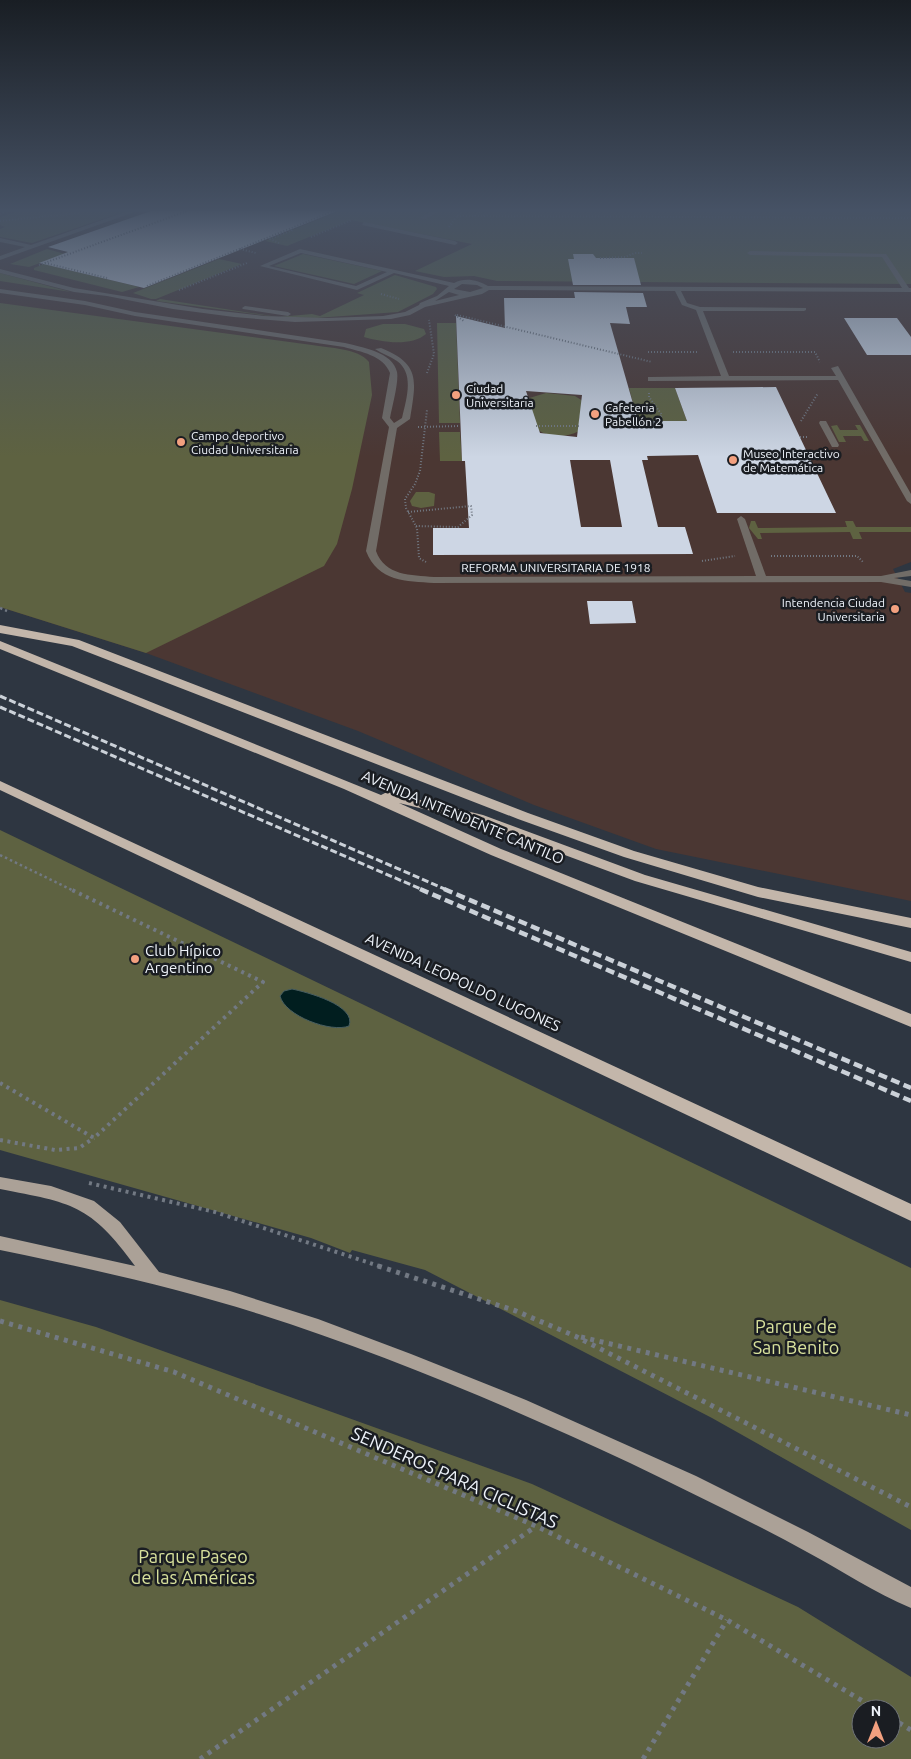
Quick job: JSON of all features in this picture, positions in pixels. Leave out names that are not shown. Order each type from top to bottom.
[{"type":"highway","points":[[0,629],[75,643],[454,788],[514,814],[673,867],[737,886],[806,903],[911,923]]},
{"type":"highway","name":"AVENIDA INTENDENTE CANTILO","points":[[0,645],[349,786],[496,852],[911,1021]]},
{"type":"highway","name":"AVENIDA LEOPOLDO LUGONES","points":[[0,785],[911,1213]]},
{"type":"highway","points":[[349,786],[478,818],[640,878],[911,957]]},
{"type":"main road","points":[[0,1183],[59,1195],[83,1203],[100,1213],[153,1277]]},
{"type":"main road","points":[[0,1242],[153,1277],[231,1298],[414,1362],[514,1403],[705,1489],[911,1598]]},
{"type":"lane","name":"REFORMA UNIVERSITARIA DE 1918","points":[[14,293],[331,337],[368,345],[399,359],[407,365],[410,373],[411,384],[406,419],[393,427],[370,551],[373,561],[383,570],[404,578],[434,580],[881,579],[911,584]]},
{"type":"lane","points":[[96,293],[111,295]]},
{"type":"lane","points":[[104,293],[151,304],[269,320],[295,321],[396,316],[412,312],[424,306],[475,293]]},
{"type":"lane","points":[[424,306],[422,304],[442,293]]},
{"type":"lane","points":[[460,293],[471,294]]},
{"type":"lane","points":[[679,293],[684,304],[699,309],[804,309]]},
{"type":"lane","name":"REFORMA UNIVERSITARIA DE 1918","points":[[100,306],[135,314],[323,341],[373,354],[385,360],[391,366],[394,373],[386,418],[393,427]]},
{"type":"lane","points":[[234,307],[292,314],[310,313]]},
{"type":"lane","points":[[699,309],[726,379]]},
{"type":"lane","points":[[835,368],[911,501]]},
{"type":"lane","points":[[651,379],[841,378]]},
{"type":"lane","points":[[823,423],[835,445]]},
{"type":"lane","points":[[741,518],[762,579]]},
{"type":"lane","name":"REFORMA UNIVERSITARIA DE 1918","points":[[881,579],[895,574],[911,573]]},
{"type":"path","points":[[376,293],[402,300]]},
{"type":"path","points":[[464,321],[455,314],[655,363]]},
{"type":"path","points":[[425,376],[434,364],[434,341],[427,316]]},
{"type":"path","points":[[648,352],[705,352]]},
{"type":"path","points":[[732,352],[815,352],[822,368]]},
{"type":"path","points":[[654,390],[649,392],[649,397],[662,416],[657,422]]},
{"type":"path","points":[[801,421],[818,392]]},
{"type":"path","points":[[427,408],[427,427],[423,441],[421,470],[413,490],[405,499],[408,512],[416,526],[419,558],[430,563]]},
{"type":"path","points":[[412,427],[460,426]]},
{"type":"path","points":[[536,426],[580,426]]},
{"type":"path","points":[[800,437],[808,437]]},
{"type":"path","points":[[408,512],[471,506],[472,515],[458,527],[416,526]]},
{"type":"path","points":[[697,562],[730,556],[857,556],[865,564]]},
{"type":"path","points":[[0,855],[263,982],[94,1138],[78,1148],[55,1150],[0,1140]]},
{"type":"path","points":[[0,1084],[94,1138]]},
{"type":"path","points":[[84,1182],[215,1212],[516,1311],[575,1336],[911,1507]]},
{"type":"path","name":"SENDEROS PARA CICLISTAS","points":[[0,1321],[174,1372],[536,1526],[727,1620],[859,1699]]},
{"type":"path","points":[[575,1336],[911,1415]]},
{"type":"path","points":[[200,1759],[536,1526]]},
{"type":"path","points":[[642,1759],[727,1620]]},
{"type":"shaded area","name":"Ciudad Universitaria","points":[[0,293],[911,293],[911,562],[893,569],[905,592],[911,593],[911,901],[656,849],[534,805],[358,731],[146,653],[0,607]]},
{"type":"shaded area","points":[[292,989],[318,996],[338,1006],[349,1019],[349,1026],[341,1028],[321,1025],[299,1016],[290,1010],[280,996],[284,991]]},
{"type":"green space","points":[[133,293],[171,293],[156,299]]},
{"type":"green space","points":[[357,293],[434,293],[398,312],[316,318],[277,317],[156,301],[160,299],[278,317],[312,314],[320,316],[364,295]]},
{"type":"green space","name":"Campo deportivo Ciudad Universitaria","points":[[0,303],[335,348],[351,351],[364,357],[369,362],[372,395],[352,489],[337,544],[324,566],[146,653],[0,607]]},
{"type":"green space","points":[[437,323],[456,323],[460,423],[439,423]]},
{"type":"green space","points":[[383,324],[405,324],[424,329],[426,334],[412,341],[404,342],[387,342],[364,337],[366,329]]},
{"type":"green space","points":[[629,388],[675,388],[687,421],[638,421]]},
{"type":"green space","points":[[546,393],[575,396],[586,403],[579,418],[579,431],[569,435],[558,436],[548,435],[538,430],[526,399]]},
{"type":"green space","points":[[837,425],[840,430],[858,430],[855,425],[860,425],[869,441],[864,441],[861,436],[843,436],[846,442],[839,442],[831,426]]},
{"type":"green space","points":[[439,432],[460,432],[462,461],[440,461]]},
{"type":"green space","points":[[416,492],[435,494],[434,506],[421,508],[412,506],[410,501]]},
{"type":"green space","points":[[751,521],[755,521],[758,528],[847,527],[845,521],[853,521],[856,527],[911,527],[911,532],[859,532],[862,539],[853,539],[850,532],[760,533],[762,539],[758,539],[749,528]]},
{"type":"green space","name":"Parque de San Benito","points":[[0,830],[911,1268],[911,1530],[712,1418],[425,1270],[352,1250],[350,1253],[311,1238],[0,1150]]},
{"type":"green space","name":"Parque Paseo de las Américas","points":[[0,1300],[96,1327],[532,1484],[798,1607],[911,1677],[911,1759],[0,1759]]},
{"type":"building","points":[[574,293],[643,293],[647,307],[626,307],[630,324],[610,323],[638,421],[687,421],[675,388],[776,387],[836,513],[717,513],[698,455],[647,456],[648,460],[642,460],[658,527],[685,527],[693,554],[433,555],[433,528],[469,528],[465,461],[462,461],[456,316],[505,328],[504,298],[575,298]],"holes":[[[526,391],[582,395],[577,437],[540,433]],[[570,460],[610,460],[622,527],[581,527]]]},
{"type":"building","points":[[844,318],[897,318],[911,337],[911,355],[867,355]]},
{"type":"building","points":[[587,601],[632,601],[636,623],[590,624]]},
{"type":"railway","points":[[0,696],[447,890]]},
{"type":"railway","points":[[0,707],[423,890]]},
{"type":"railway","points":[[420,889],[911,1101]]},
{"type":"railway","points":[[444,889],[911,1088]]},
{"type":"place","name":"Ciudad Universitaria","points":[[456,395]]},
{"type":"place","name":"Cafeteria Pabellón 2","points":[[595,414]]},
{"type":"place","name":"Campo deportivo Ciudad Universitaria","points":[[181,442]]},
{"type":"place","name":"Museo Interactivo de Matemática","points":[[733,460]]},
{"type":"place","name":"Intendencia Ciudad Universitaria","points":[[895,609]]},
{"type":"place","name":"Club Hípico Argentino","points":[[135,959]]}]
